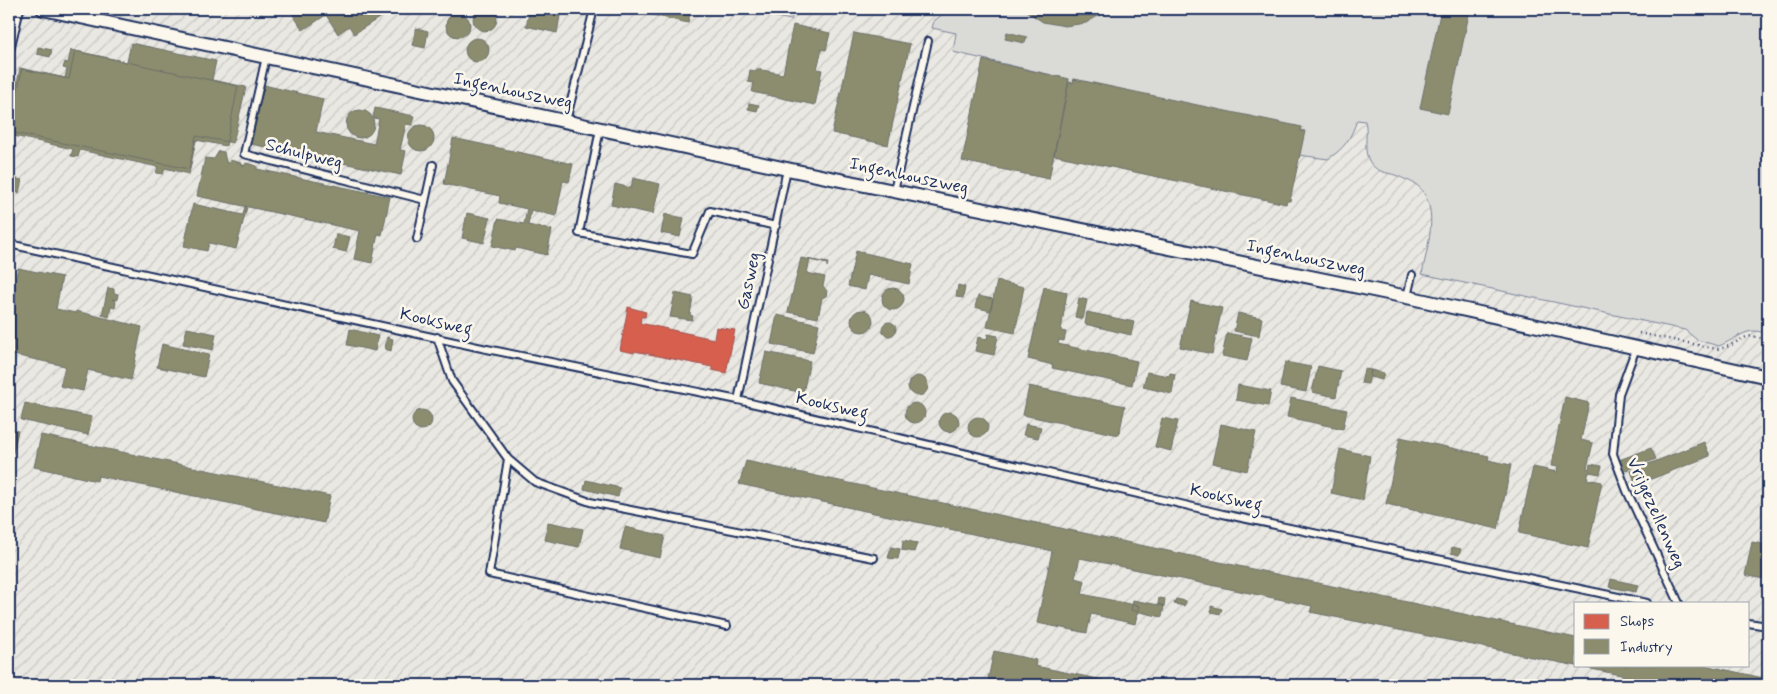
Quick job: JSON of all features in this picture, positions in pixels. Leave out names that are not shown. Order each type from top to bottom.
[{"type":"street","name":"Ingenhouszweg","points":[[43,9],[266,55],[787,169],[1407,297],[1768,376]]},
{"type":"lane","points":[[9,54],[20,9]]},
{"type":"lane","points":[[566,121],[594,9]]},
{"type":"lane","points":[[894,191],[928,41]]},
{"type":"lane","name":"Schulpweg","points":[[266,55],[244,154],[425,200]]},
{"type":"lane","points":[[601,128],[579,233],[692,254],[710,211],[776,226]]},
{"type":"lane","points":[[417,238],[433,165]]},
{"type":"lane","name":"Gasweg","points":[[738,400],[787,169]]},
{"type":"lane","name":"Kooksweg","points":[[9,244],[738,400],[1223,514],[1642,602]]},
{"type":"lane","points":[[1407,297],[1412,275]]},
{"type":"lane","points":[[437,337],[452,381],[508,459],[535,482],[590,502],[874,558]]},
{"type":"lane","name":"Vrijgezellenweg","points":[[1636,348],[1619,394],[1613,454],[1627,491],[1680,602]]},
{"type":"lane","points":[[508,459],[489,574],[727,626]]},
{"type":"lane","points":[[1750,623],[1768,626]]},
{"type":"shaded area","points":[[9,9],[1768,9],[1768,685],[9,685]]},
{"type":"shaded area","points":[[736,9],[794,9],[791,20]]},
{"type":"shaded area","points":[[949,9],[1768,9],[1768,335],[1755,331],[1749,332],[1719,346],[1697,340],[1685,330],[1422,274],[1429,241],[1431,218],[1426,197],[1416,185],[1396,175],[1378,170],[1372,165],[1366,149],[1365,121],[1357,120],[1347,142],[1328,159],[1299,155],[1304,131],[1074,79],[1073,83],[1068,82],[1069,79],[953,52],[956,33],[932,28],[934,21]]},
{"type":"building: Shops","points":[[628,307],[646,312],[645,317],[641,317],[640,323],[714,339],[716,327],[735,330],[726,373],[712,370],[712,367],[634,351],[634,353],[620,350]]},
{"type":"building: Industry","points":[[485,7],[493,11],[497,19],[493,27],[485,31],[477,27],[473,19],[477,11]]},
{"type":"building: Industry","points":[[289,9],[393,9],[354,34],[349,26],[338,34],[326,15],[303,30]]},
{"type":"building: Industry","points":[[530,9],[538,11],[538,9],[559,9],[557,15],[560,16],[557,33],[526,26]]},
{"type":"building: Industry","points":[[626,9],[691,9],[688,23]]},
{"type":"building: Industry","points":[[881,9],[925,9],[902,15]]},
{"type":"building: Industry","points":[[1023,9],[1110,9],[1086,23],[1065,26],[1043,22]]},
{"type":"building: Industry","points":[[1441,9],[1470,9],[1448,114],[1420,108]]},
{"type":"building: Industry","points":[[458,13],[467,16],[470,25],[467,34],[458,37],[449,34],[446,25],[449,16]]},
{"type":"building: Industry","points":[[793,25],[830,33],[826,50],[822,49],[817,69],[822,70],[815,105],[752,92],[754,83],[748,82],[750,70],[757,71],[757,69],[783,74]]},
{"type":"building: Industry","points":[[416,28],[428,31],[425,48],[412,45]]},
{"type":"building: Industry","points":[[1007,32],[1027,37],[1025,43],[1005,39]]},
{"type":"building: Industry","points":[[854,33],[910,44],[888,145],[832,133]]},
{"type":"building: Industry","points":[[472,38],[482,38],[489,45],[489,55],[482,62],[472,62],[465,55],[465,45]]},
{"type":"building: Industry","points":[[131,43],[216,61],[212,80],[246,87],[233,143],[196,136],[189,169],[9,132],[22,69],[69,79],[75,51],[127,62]]},
{"type":"building: Industry","points":[[38,47],[52,50],[50,57],[37,54]]},
{"type":"building: Industry","points":[[71,50],[238,86],[226,146],[196,140],[189,174],[165,168],[163,174],[156,173],[158,167],[80,150],[78,157],[71,156],[73,149],[9,135],[9,123],[20,68],[65,78],[67,69],[63,68],[65,62],[68,63]]},
{"type":"building: Industry","points":[[983,60],[1069,79],[1049,179],[962,161]]},
{"type":"building: Industry","points":[[1074,79],[1302,127],[1301,131],[1305,131],[1290,201],[1287,201],[1286,204],[1054,155],[1069,82],[1073,83]]},
{"type":"building: Industry","points":[[264,85],[323,99],[316,132],[374,144],[379,119],[373,118],[375,108],[414,116],[412,125],[406,124],[400,150],[406,151],[401,175],[251,144]]},
{"type":"building: Industry","points":[[749,103],[759,105],[757,111],[748,109]]},
{"type":"building: Industry","points":[[360,110],[370,114],[374,124],[370,134],[360,138],[350,134],[346,124],[350,114]]},
{"type":"building: Industry","points":[[421,125],[430,129],[434,138],[430,147],[421,151],[412,147],[408,138],[412,129]]},
{"type":"building: Industry","points":[[453,138],[573,164],[569,182],[563,181],[556,216],[531,210],[528,225],[552,230],[547,255],[516,248],[515,251],[492,246],[498,219],[524,224],[527,209],[499,203],[500,196],[444,184]]},
{"type":"building: Industry","points":[[219,151],[224,152],[226,162],[229,163],[230,160],[241,163],[244,166],[246,163],[257,166],[257,169],[390,197],[382,235],[378,234],[372,263],[354,259],[360,231],[197,196],[205,158],[214,159]]},
{"type":"building: Industry","points":[[13,178],[22,180],[19,193],[10,191]]},
{"type":"building: Industry","points":[[633,178],[660,184],[653,214],[611,205],[615,184],[631,188]]},
{"type":"building: Industry","points":[[193,204],[243,215],[245,206],[247,207],[236,249],[209,243],[207,251],[184,246]]},
{"type":"building: Industry","points":[[467,213],[490,218],[484,243],[462,238]]},
{"type":"building: Industry","points":[[665,214],[684,218],[680,237],[661,233]]},
{"type":"building: Industry","points":[[336,234],[350,237],[346,252],[333,249]]},
{"type":"building: Industry","points":[[856,251],[913,264],[909,284],[868,275],[865,290],[848,286]]},
{"type":"building: Industry","points":[[801,258],[828,263],[827,267],[827,264],[810,260],[807,273],[825,277],[823,286],[827,291],[826,296],[822,298],[818,318],[788,312]]},
{"type":"building: Industry","points":[[18,268],[62,277],[56,309],[76,313],[76,311],[142,327],[131,380],[88,370],[83,391],[60,386],[65,366],[9,354],[9,299],[11,299]]},
{"type":"building: Industry","points":[[997,281],[1024,287],[1015,333],[987,327]]},
{"type":"building: Industry","points":[[958,285],[965,287],[963,298],[956,297]]},
{"type":"building: Industry","points":[[1044,287],[1067,292],[1061,331],[1066,332],[1064,341],[1059,340],[1058,344],[1137,361],[1132,385],[1052,368],[1053,365],[1028,359]]},
{"type":"building: Industry","points":[[108,288],[114,289],[114,293],[118,294],[117,300],[112,299],[116,302],[115,308],[111,307],[109,317],[102,315]]},
{"type":"building: Industry","points":[[893,288],[901,291],[904,299],[901,307],[893,310],[885,307],[882,299],[885,291]]},
{"type":"building: Industry","points":[[675,293],[693,297],[690,315],[693,316],[692,320],[670,317]]},
{"type":"building: Industry","points":[[978,296],[993,299],[990,311],[975,307]]},
{"type":"building: Industry","points":[[1079,298],[1087,300],[1083,319],[1075,317]]},
{"type":"building: Industry","points":[[1191,301],[1222,308],[1212,354],[1180,347]]},
{"type":"building: Industry","points":[[862,310],[870,313],[873,321],[870,329],[862,332],[854,329],[851,321],[854,313]]},
{"type":"building: Industry","points":[[1087,312],[1134,322],[1131,335],[1085,324]]},
{"type":"building: Industry","points":[[1238,313],[1262,318],[1259,336],[1234,331]]},
{"type":"building: Industry","points":[[777,315],[819,324],[813,353],[771,344]]},
{"type":"building: Industry","points":[[886,322],[892,322],[896,329],[892,336],[886,336],[882,332],[882,326]]},
{"type":"building: Industry","points":[[187,328],[216,334],[213,350],[183,344]]},
{"type":"building: Industry","points":[[350,329],[378,336],[375,351],[347,345]]},
{"type":"building: Industry","points":[[1227,333],[1252,338],[1247,361],[1222,356]]},
{"type":"building: Industry","points":[[988,334],[998,336],[994,355],[975,351],[978,337],[987,339]]},
{"type":"building: Industry","points":[[387,337],[393,339],[391,351],[385,349]]},
{"type":"building: Industry","points":[[162,344],[209,355],[204,377],[157,367]]},
{"type":"building: Industry","points":[[766,352],[810,361],[803,393],[759,383]]},
{"type":"building: Industry","points":[[1285,362],[1311,367],[1306,392],[1280,387]]},
{"type":"building: Industry","points":[[1318,366],[1341,371],[1336,397],[1312,392]]},
{"type":"building: Industry","points":[[1364,369],[1371,370],[1368,384],[1361,383]]},
{"type":"building: Industry","points":[[1371,370],[1384,373],[1382,380],[1370,377]]},
{"type":"building: Industry","points":[[1147,372],[1169,376],[1170,373],[1175,374],[1172,394],[1143,387]]},
{"type":"building: Industry","points":[[918,376],[925,379],[928,386],[925,393],[918,396],[911,393],[908,386],[911,379]]},
{"type":"building: Industry","points":[[1238,385],[1271,391],[1268,406],[1236,400]]},
{"type":"building: Industry","points":[[1029,386],[1125,406],[1119,435],[1023,415]]},
{"type":"building: Industry","points":[[1565,397],[1589,403],[1581,440],[1593,443],[1587,468],[1589,469],[1590,464],[1602,466],[1600,474],[1589,472],[1587,479],[1602,482],[1588,548],[1519,533],[1533,467],[1557,472],[1558,467],[1551,466]]},
{"type":"building: Industry","points":[[1291,398],[1347,410],[1343,429],[1287,417]]},
{"type":"building: Industry","points":[[25,403],[92,417],[88,435],[21,420]]},
{"type":"building: Industry","points":[[915,403],[922,406],[925,413],[922,420],[915,423],[908,420],[905,413],[908,406]]},
{"type":"building: Industry","points":[[422,410],[429,413],[432,420],[429,427],[422,430],[415,427],[412,420],[415,413]]},
{"type":"building: Industry","points":[[949,412],[956,415],[959,422],[956,429],[949,432],[942,429],[939,422],[942,415]]},
{"type":"building: Industry","points":[[978,417],[985,420],[988,427],[985,434],[978,437],[971,434],[968,427],[971,420]]},
{"type":"building: Industry","points":[[1162,418],[1178,421],[1171,451],[1155,447]]},
{"type":"building: Industry","points":[[1026,424],[1041,427],[1038,438],[1023,435]]},
{"type":"building: Industry","points":[[1221,424],[1256,432],[1247,471],[1212,463]]},
{"type":"building: Industry","points":[[9,429],[18,431],[9,470]]},
{"type":"building: Industry","points":[[41,435],[330,496],[324,523],[98,476],[97,481],[34,467]]},
{"type":"building: Industry","points":[[1400,437],[1489,456],[1488,460],[1511,465],[1498,529],[1386,504]]},
{"type":"building: Industry","points":[[1704,442],[1710,456],[1636,485],[1631,471]]},
{"type":"building: Industry","points":[[1651,448],[1656,459],[1623,471],[1619,460]]},
{"type":"building: Industry","points":[[1340,449],[1370,456],[1363,500],[1331,493]]},
{"type":"building: Industry","points":[[746,461],[1574,638],[1574,666],[1310,612],[1312,606],[1080,558],[1075,578],[1085,581],[1082,594],[1139,606],[1135,624],[1091,614],[1087,633],[1037,623],[1052,551],[739,484]]},
{"type":"building: Industry","points":[[586,480],[620,488],[618,497],[584,489]]},
{"type":"building: Industry","points":[[548,522],[583,529],[579,547],[545,540]]},
{"type":"building: Industry","points":[[625,527],[665,536],[660,558],[620,549]]},
{"type":"building: Industry","points":[[903,540],[917,543],[914,552],[902,550]]},
{"type":"building: Industry","points":[[1752,542],[1768,545],[1768,580],[1745,575]]},
{"type":"building: Industry","points":[[891,547],[900,549],[898,559],[888,558]]},
{"type":"building: Industry","points":[[1452,547],[1461,549],[1459,555],[1451,553]]},
{"type":"building: Industry","points":[[1611,579],[1638,585],[1636,592],[1609,587]]},
{"type":"building: Industry","points":[[1159,598],[1165,599],[1164,606],[1158,604]]},
{"type":"building: Industry","points":[[1176,599],[1186,601],[1186,603],[1184,606],[1174,604]]},
{"type":"building: Industry","points":[[1133,600],[1164,606],[1162,617],[1131,610]]},
{"type":"building: Industry","points":[[1211,606],[1222,609],[1220,614],[1211,612]]},
{"type":"building: Industry","points":[[994,651],[1036,660],[1035,666],[1127,685],[1019,685],[988,679]]},
{"type":"building: Industry","points":[[1576,666],[1709,666],[1768,679],[1768,685],[1670,685]]}]
